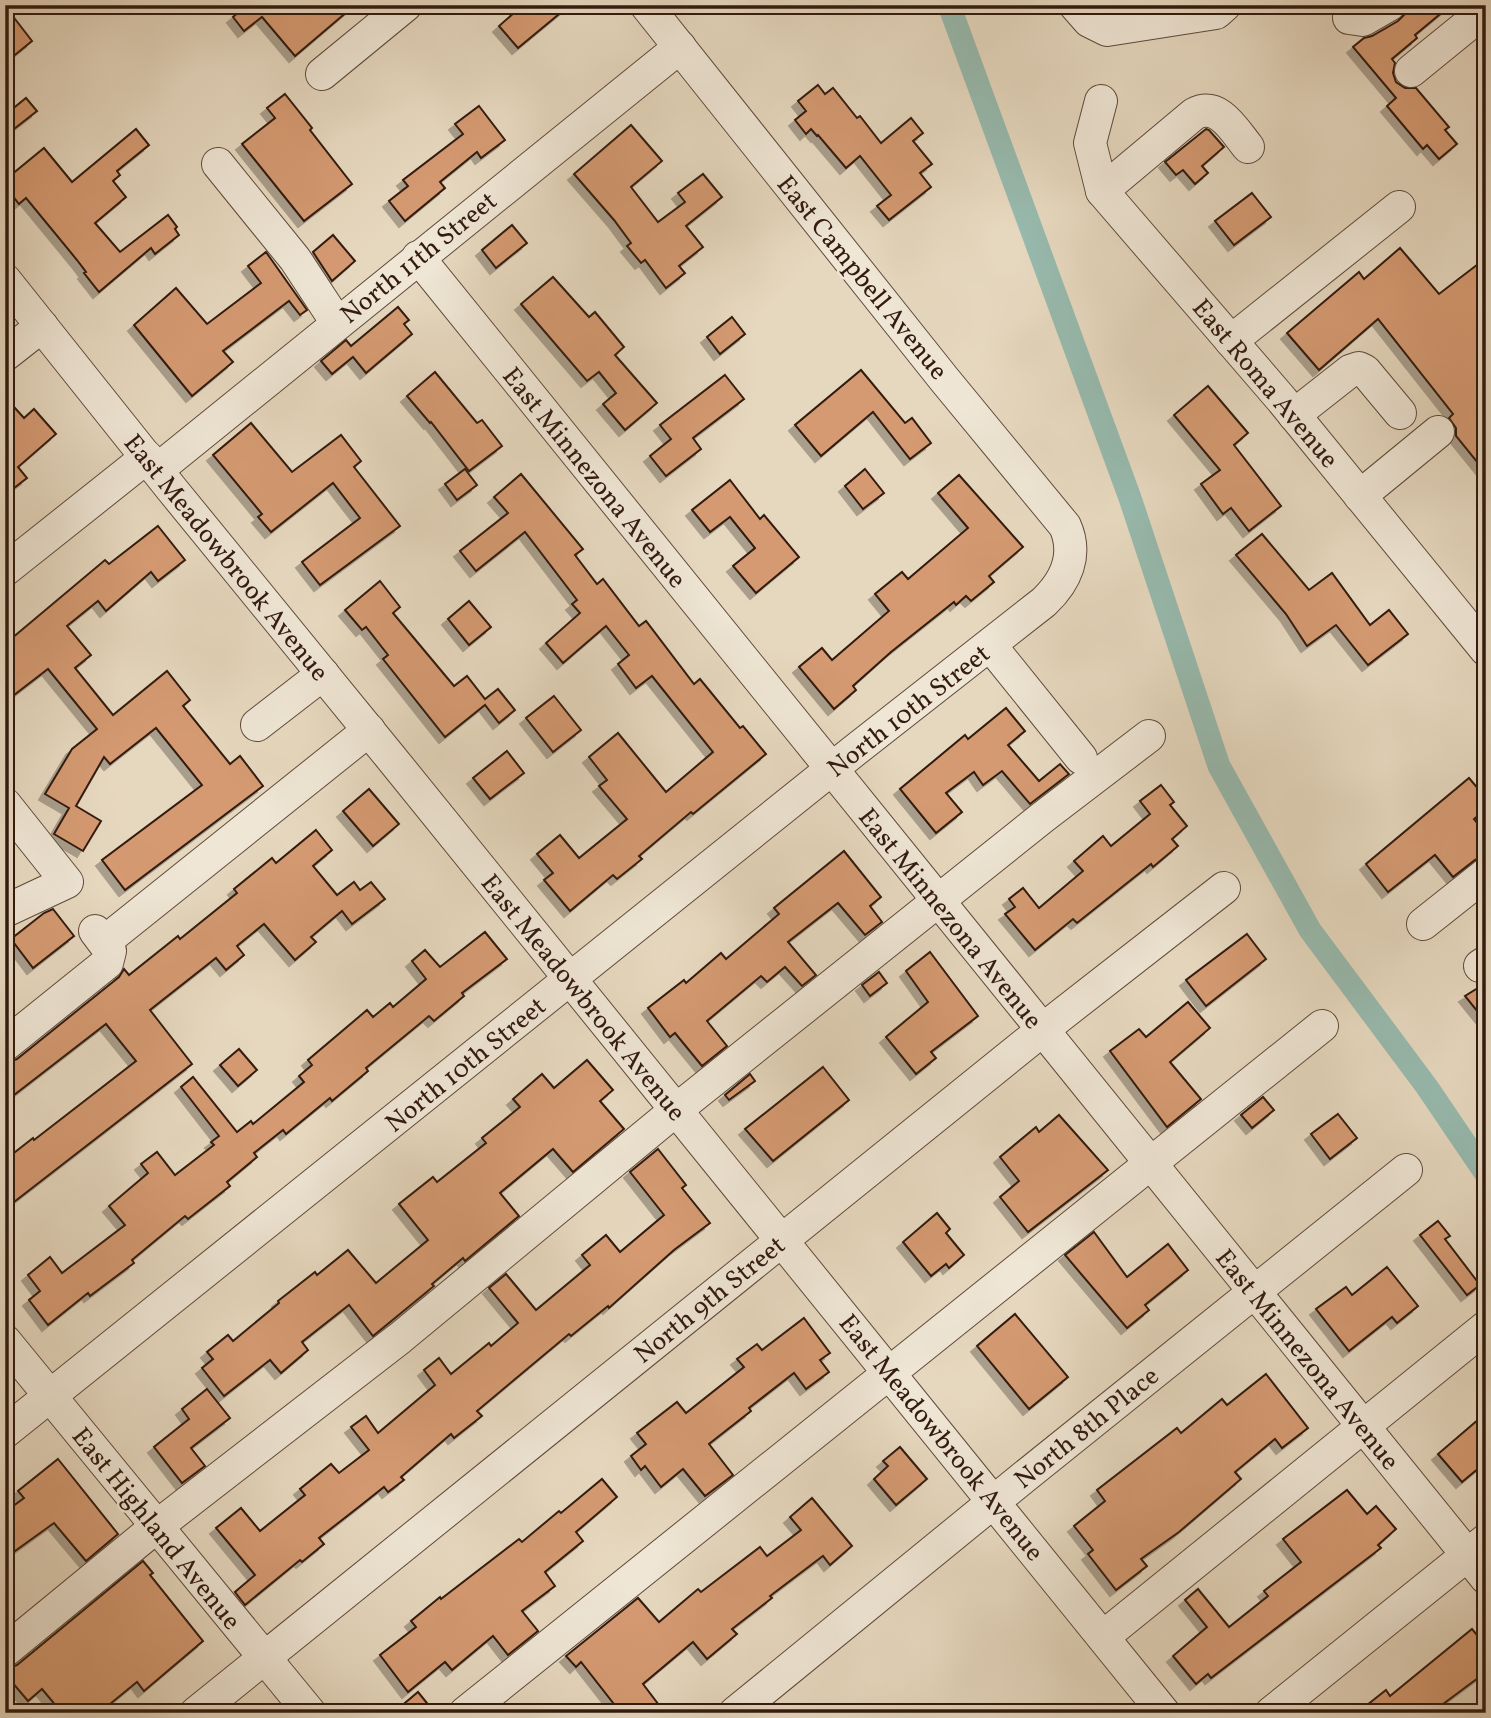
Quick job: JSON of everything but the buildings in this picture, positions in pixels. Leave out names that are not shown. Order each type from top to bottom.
[{"type":"street","points":[[322,74],[406,5]]},
{"type":"street","name":"East Campbell Avenue","points":[[646,5],[935,368],[1065,526],[1070,538],[1071,553]]},
{"type":"street","points":[[1075,5],[1089,21],[1107,30],[1216,13],[1225,5]]},
{"type":"street","points":[[1349,18],[1363,20],[1389,5]]},
{"type":"street","points":[[1411,71],[1486,10]]},
{"type":"street","name":"North 11th Street","points":[[5,570],[337,323],[680,47]]},
{"type":"street","name":"East Roma Avenue","points":[[1101,101],[1090,143],[1102,191],[1294,415],[1486,650]]},
{"type":"street","points":[[1102,191],[1194,114],[1203,110],[1212,110],[1222,115],[1248,147]]},
{"type":"street","points":[[218,164],[295,259],[337,323]]},
{"type":"street","points":[[1231,341],[1399,207]]},
{"type":"street","name":"East Minnezona Avenue","points":[[418,257],[1362,1425],[1479,1558]]},
{"type":"street","name":"East Meadowbrook Avenue","points":[[5,281],[1164,1713]]},
{"type":"street","points":[[5,355],[42,326]]},
{"type":"street","points":[[1294,415],[1354,369],[1365,371],[1400,413]]},
{"type":"street","points":[[1360,496],[1438,432]]},
{"type":"street","name":"North 10th Street","points":[[5,1432],[990,645],[1054,592],[1065,575],[1071,553]]},
{"type":"street","points":[[990,645],[1081,758]]},
{"type":"street","points":[[257,725],[323,674]]},
{"type":"street","points":[[5,1045],[107,963],[110,951],[104,933],[369,730]]},
{"type":"street","points":[[5,1651],[156,1527],[400,1338],[676,1110],[1149,736]]},
{"type":"street","points":[[5,804],[67,881],[5,911]]},
{"type":"street","points":[[1423,923],[1486,874]]},
{"type":"street","name":"North 9th Street","points":[[196,1713],[1042,1030],[1224,888]]},
{"type":"street","points":[[465,1713],[1322,1026]]},
{"type":"street","name":"North 8th Place","points":[[735,1713],[1406,1170]]},
{"type":"street","points":[[1103,1637],[1486,1327]]},
{"type":"street","name":"East Highland Avenue","points":[[5,1341],[310,1713]]},
{"type":"street","points":[[1271,1713],[1479,1558]]},
{"type":"waterway","points":[[949,5],[1130,498],[1219,766],[1310,930],[1427,1087],[1486,1174]]}]
